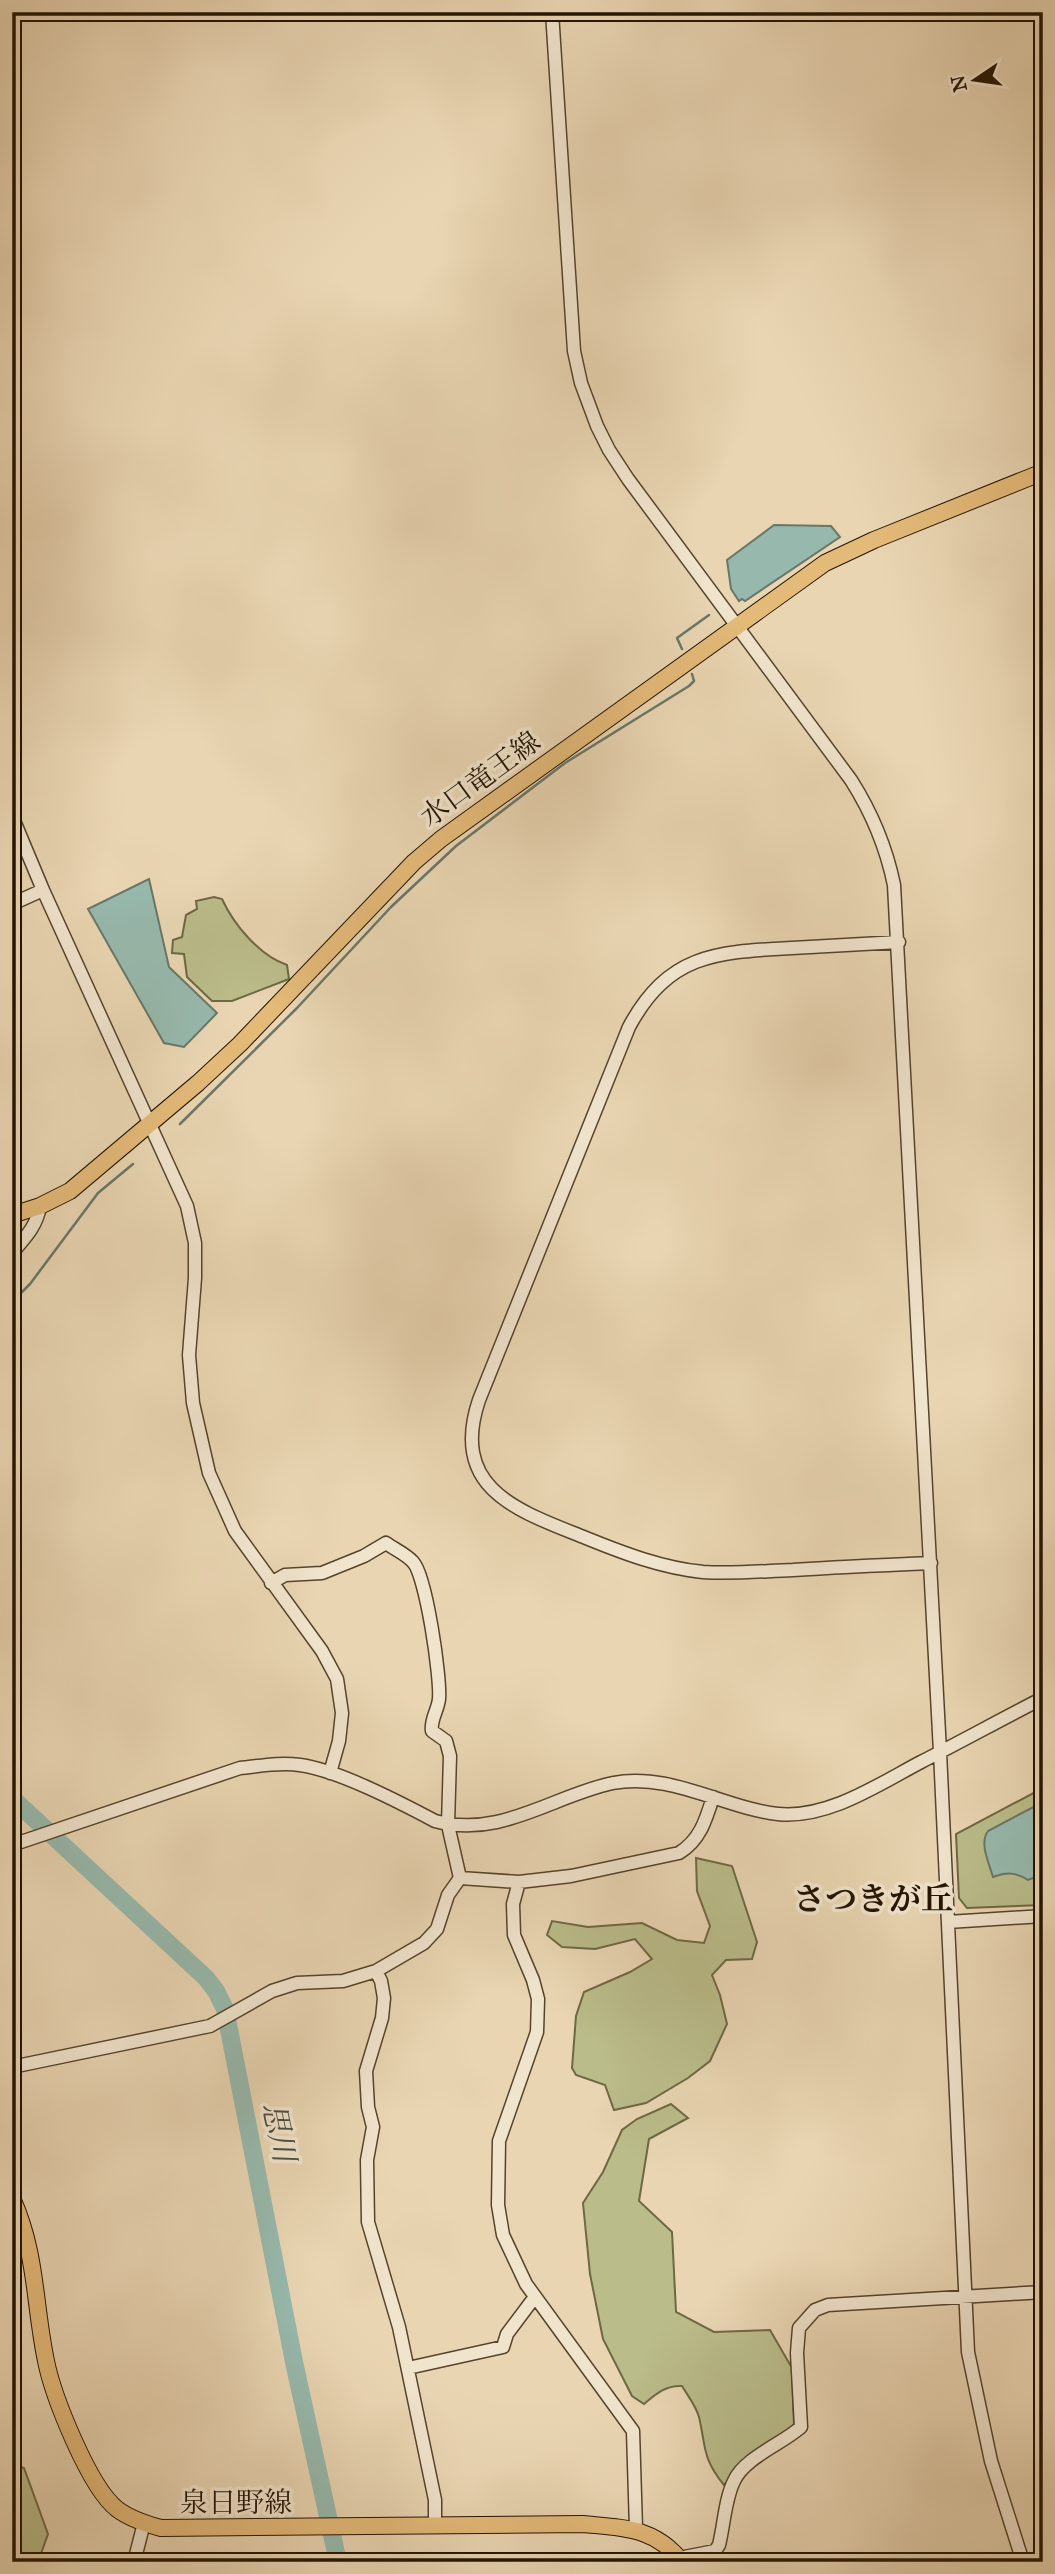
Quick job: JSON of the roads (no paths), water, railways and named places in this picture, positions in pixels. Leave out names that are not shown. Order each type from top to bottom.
[{"type":"main road","name":"水口竜王線","points":[[12,1215],[40,1206],[70,1191],[151,1124],[240,1044],[414,862],[441,839],[825,563],[874,540],[1043,472]]},
{"type":"main road","name":"泉日野線","points":[[12,2198],[29,2243],[46,2361],[60,2405],[97,2487],[117,2509],[144,2524],[172,2528],[583,2524],[636,2529],[654,2537],[681,2560]]},
{"type":"street","points":[[552,12],[572,332],[581,383],[593,416],[609,450],[833,754],[866,804],[888,858],[894,885],[931,1563],[968,2352],[990,2461],[1023,2562]]},
{"type":"street","points":[[12,816],[187,1206],[195,1243],[189,1354],[193,1403],[209,1473],[234,1531],[322,1651],[337,1679],[342,1713],[339,1741],[330,1773]]},
{"type":"street","points":[[12,904],[43,890]]},
{"type":"street","points":[[899,942],[720,953],[689,964],[658,986],[629,1027],[479,1400],[474,1414],[472,1444],[482,1475],[503,1500],[524,1513],[643,1560],[674,1568],[730,1573],[931,1563]]},
{"type":"street","points":[[12,1253],[38,1218],[40,1206]]},
{"type":"street","points":[[12,2067],[217,2023],[272,1991],[297,1983],[343,1980],[376,1971],[424,1943],[437,1929],[448,1895],[460,1878],[448,1825],[450,1756],[446,1741],[432,1731],[431,1726],[439,1700],[437,1675],[425,1589],[414,1563],[386,1544],[322,1573],[285,1575],[271,1583]]},
{"type":"street","points":[[12,1844],[240,1768],[276,1764],[299,1765],[330,1773],[448,1825],[477,1826],[500,1823],[579,1793],[615,1783],[643,1782],[678,1787],[760,1811],[797,1813],[844,1801],[1043,1698]]},
{"type":"street","points":[[460,1878],[519,1882],[571,1876],[679,1853],[691,1845],[704,1825],[713,1797]]},
{"type":"street","points":[[519,1882],[513,1904],[514,1935],[538,1999],[537,2032],[499,2141],[498,2205],[503,2235],[526,2284],[633,2431],[636,2529]]},
{"type":"street","points":[[948,1922],[1043,1916]]},
{"type":"street","points":[[376,1971],[384,1998],[382,2018],[366,2071],[368,2107],[373,2127],[367,2160],[368,2222],[391,2296],[408,2368],[435,2500],[435,2526]]},
{"type":"street","points":[[681,2560],[715,2551],[719,2545],[734,2480],[744,2466],[788,2440],[801,2427],[797,2353],[799,2328],[815,2310],[828,2305],[1043,2292]]},
{"type":"street","points":[[408,2368],[503,2347],[507,2334],[536,2299]]},
{"type":"street","points":[[134,2562],[144,2524]]},
{"type":"water","points":[[774,525],[831,526],[840,537],[745,601],[739,601],[731,589],[727,560]]},
{"type":"water","points":[[149,879],[169,967],[217,1013],[184,1047],[164,1043],[88,909]]},
{"type":"water","points":[[1043,1802],[1041,1875],[1028,1880],[1011,1874],[993,1877],[984,1841],[988,1831]]},
{"type":"waterway","points":[[682,649],[677,638],[709,615]]},
{"type":"waterway","points":[[180,1124],[297,1008],[391,907],[456,846],[565,763],[689,686],[694,681],[692,674]]},
{"type":"waterway","points":[[12,1297],[30,1284],[98,1193],[133,1164]]},
{"type":"waterway","name":"思川","points":[[12,1798],[206,1978],[225,2009],[294,2362],[338,2562]]},
{"type":"district","name":"さつきが丘","points":[[873,1899]]}]
